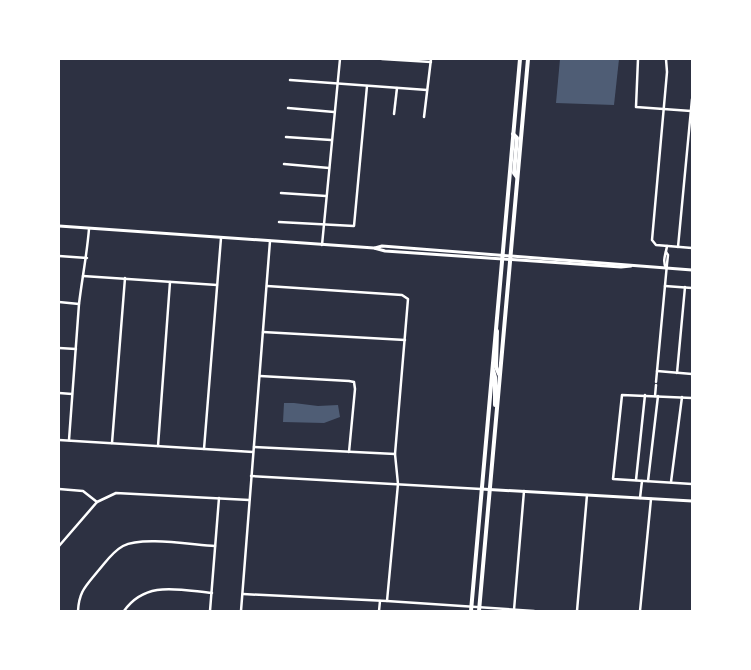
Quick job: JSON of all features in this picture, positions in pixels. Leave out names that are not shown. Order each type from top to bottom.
[{"type":"main road","points":[[471,609],[520,59]]},
{"type":"main road","points":[[479,609],[528,59]]},
{"type":"main road","points":[[515,120],[522,129]]},
{"type":"main road","points":[[513,134],[517,138],[514,173],[517,177]]},
{"type":"main road","points":[[496,327],[498,337],[496,367],[500,374]]},
{"type":"main road","points":[[492,370],[495,377],[494,397],[496,412]]},
{"type":"street","points":[[322,245],[340,59]]},
{"type":"street","points":[[382,59],[431,60],[424,117]]},
{"type":"street","points":[[638,59],[636,107],[692,111]]},
{"type":"street","points":[[666,59],[664,109],[652,240],[656,245],[692,248]]},
{"type":"street","points":[[290,80],[427,90]]},
{"type":"street","points":[[279,222],[354,226],[367,86]]},
{"type":"street","points":[[394,114],[396,88]]},
{"type":"street","points":[[678,247],[692,99]]},
{"type":"street","points":[[288,108],[334,112]]},
{"type":"street","points":[[286,136],[331,140]]},
{"type":"street","points":[[284,164],[329,168]]},
{"type":"street","points":[[281,193],[326,196]]},
{"type":"street","points":[[59,226],[374,248],[385,251],[692,270]]},
{"type":"street","points":[[69,440],[79,304],[87,258],[89,229]]},
{"type":"street","points":[[204,449],[220,238]]},
{"type":"street","points":[[241,611],[270,241]]},
{"type":"street","points":[[648,481],[665,286],[666,268],[664,255],[667,246]]},
{"type":"street","points":[[59,256],[87,258]]},
{"type":"street","points":[[510,258],[622,263],[631,266]]},
{"type":"street","points":[[559,263],[564,261],[584,261]]},
{"type":"street","points":[[83,276],[217,285]]},
{"type":"street","points":[[112,443],[125,278]]},
{"type":"street","points":[[158,446],[170,282]]},
{"type":"street","points":[[267,286],[402,295],[408,299],[395,454],[398,484],[387,601]]},
{"type":"street","points":[[665,286],[692,288]]},
{"type":"street","points":[[677,373],[685,287]]},
{"type":"street","points":[[59,302],[79,304]]},
{"type":"street","points":[[263,332],[405,340]]},
{"type":"street","points":[[59,348],[76,349]]},
{"type":"street","points":[[657,372],[692,374]]},
{"type":"street","points":[[260,376],[354,382],[350,452]]},
{"type":"street","points":[[59,393],[72,394]]},
{"type":"street","points":[[692,398],[622,395],[613,479],[692,484]]},
{"type":"street","points":[[636,480],[645,395]]},
{"type":"street","points":[[671,482],[682,398]]},
{"type":"street","points":[[59,440],[253,452]]},
{"type":"street","points":[[254,447],[395,454]]},
{"type":"street","points":[[251,476],[692,501]]},
{"type":"street","points":[[640,498],[642,481]]},
{"type":"street","points":[[59,489],[83,491],[97,502]]},
{"type":"street","points":[[514,610],[524,492]]},
{"type":"street","points":[[59,546],[97,502],[109,495],[124,493],[249,500]]},
{"type":"street","points":[[577,611],[588,495]]},
{"type":"street","points":[[210,611],[219,498]]},
{"type":"street","points":[[640,611],[651,499]]},
{"type":"street","points":[[78,611],[78,600],[82,590],[115,551],[123,546],[142,541],[215,546]]},
{"type":"street","points":[[124,611],[141,594],[152,590],[212,592]]},
{"type":"street","points":[[243,594],[387,601],[471,609],[534,611]]},
{"type":"street","points":[[378,611],[380,601]]},
{"type":"water","points":[[560,59],[619,59],[614,105],[556,103]]},
{"type":"water","points":[[284,403],[318,406],[338,405],[340,417],[324,423],[283,422]]}]
